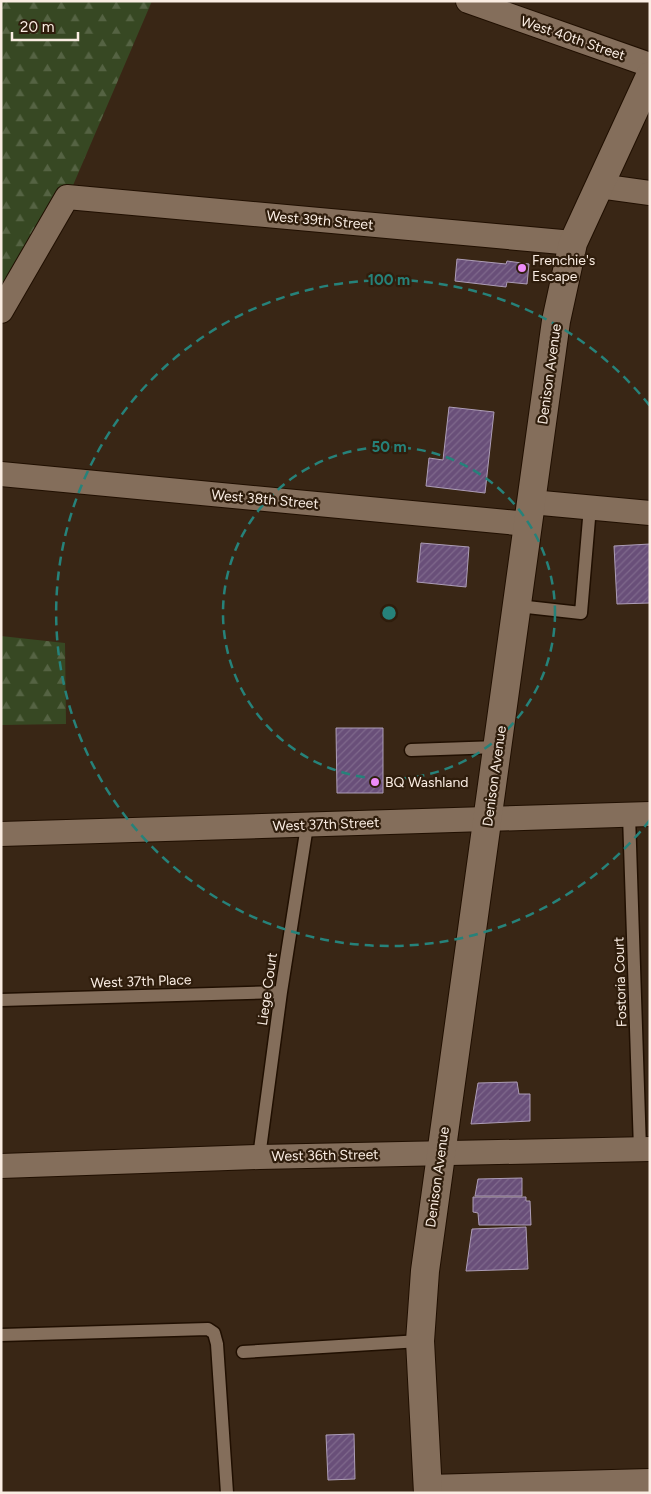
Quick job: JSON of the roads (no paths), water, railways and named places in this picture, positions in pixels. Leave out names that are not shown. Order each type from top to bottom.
[{"type":"main road","name":"Denison Avenue","points":[[428,1490],[420,1342],[425,1271],[556,321],[573,242],[650,76]]},
{"type":"street","name":"West 40th Street","points":[[468,1],[650,65]]},
{"type":"street","points":[[599,186],[650,193]]},
{"type":"street","name":"West 39th Street","points":[[1,310],[68,197],[573,242]]},
{"type":"street","name":"West 38th Street","points":[[1,474],[530,513],[590,507],[650,512]]},
{"type":"street","name":"West 37th Street","points":[[1,834],[307,826],[639,814]]},
{"type":"street","name":"West 36th Street","points":[[1,1166],[440,1152],[645,1149]]},
{"type":"street","points":[[428,1490],[650,1481]]},
{"type":"lane","points":[[518,606],[580,613],[590,507]]},
{"type":"lane","points":[[411,750],[498,747]]},
{"type":"lane","name":"Fostoria Court","points":[[639,814],[645,1149]]},
{"type":"lane","name":"Liege Court","points":[[259,1157],[281,992],[307,826]]},
{"type":"lane","name":"West 37th Place","points":[[1,1000],[281,992]]},
{"type":"lane","points":[[1,1334],[208,1329],[214,1333],[217,1344],[227,1493]]},
{"type":"lane","points":[[243,1352],[420,1342]]},
{"type":"place","name":"Frenchie's Escape","points":[[522,268]]},
{"type":"place","name":"BQ Washland","points":[[375,782]]}]
